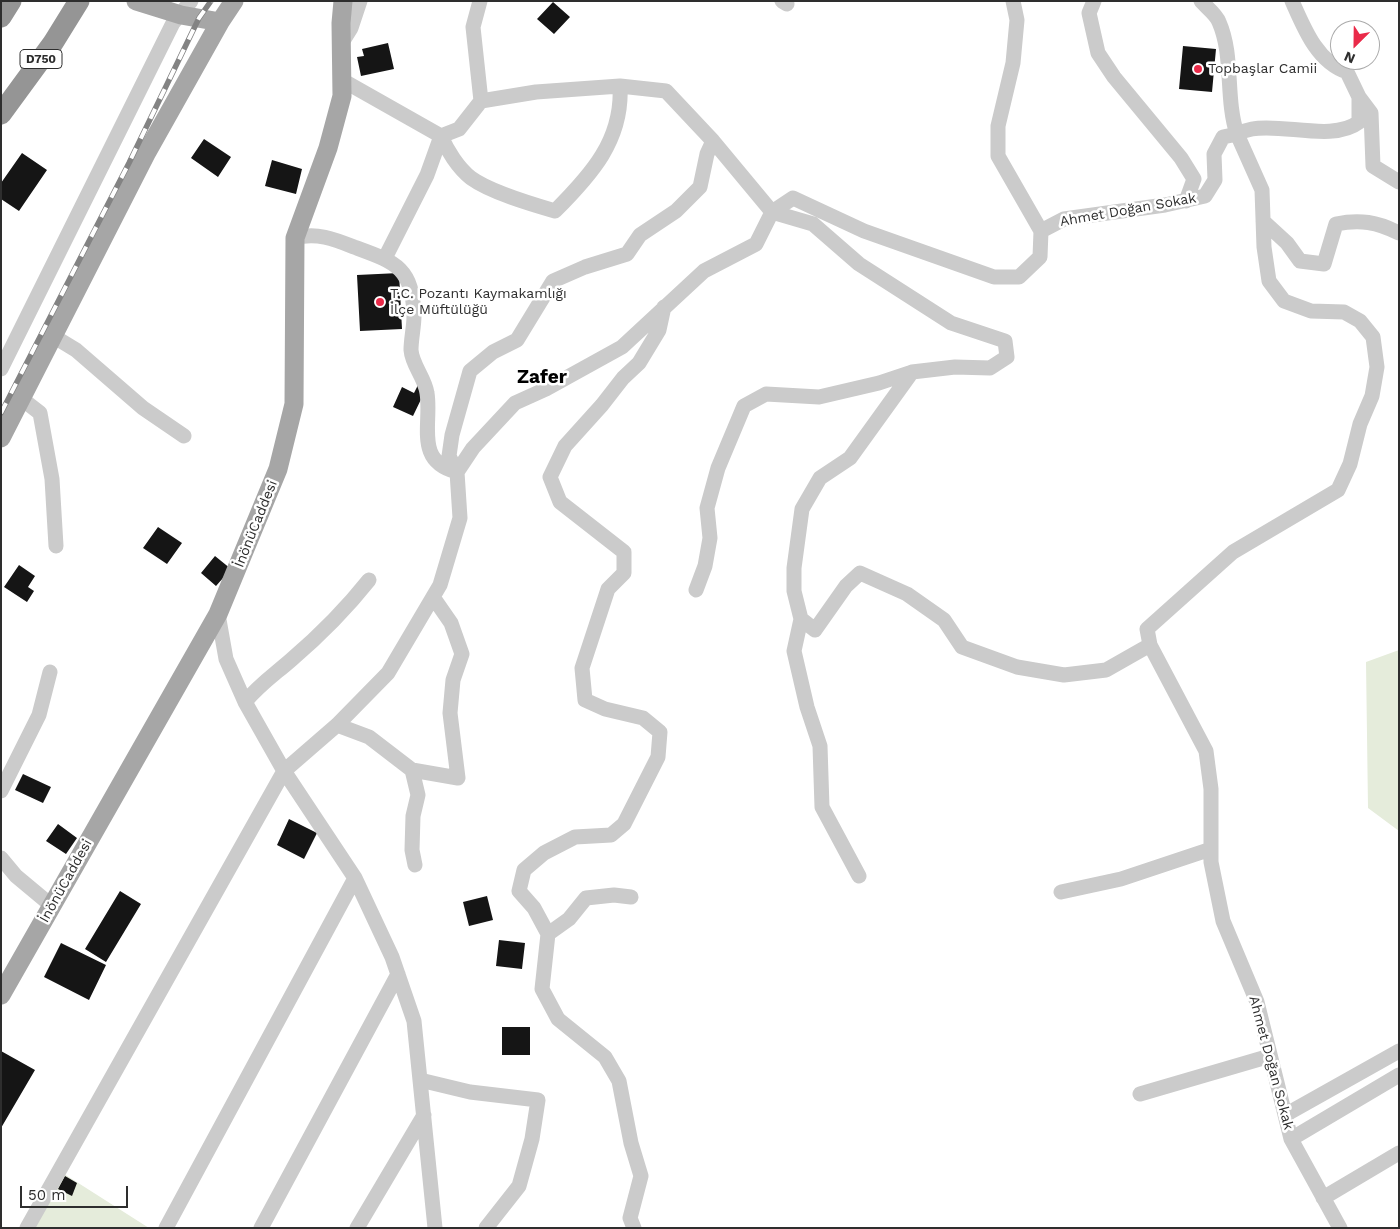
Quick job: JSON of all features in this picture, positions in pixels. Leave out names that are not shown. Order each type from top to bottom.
[{"type":"highway","points":[[1,17],[11,1]]},
{"type":"highway","name":"D750","points":[[1,114],[52,43],[79,1]]},
{"type":"main road","points":[[136,1],[186,8],[220,22]]},
{"type":"main road","points":[[1,438],[147,152],[220,22],[234,1]]},
{"type":"main road","name":"İnönüCaddesi","points":[[1,995],[218,614],[278,469],[294,404],[295,238],[328,148],[342,96],[341,44],[344,1]]},
{"type":"street","points":[[341,44],[351,28],[360,1]]},
{"type":"street","points":[[480,1],[474,27],[481,101]]},
{"type":"street","points":[[457,472],[473,448],[515,403],[546,389],[622,347],[704,271],[756,244],[772,212],[793,198],[864,231],[994,277],[1019,277],[1040,257],[1041,230],[998,156],[998,126],[1012,63],[1017,20],[1013,1]]},
{"type":"street","points":[[1094,1],[1089,13],[1098,53],[1114,77],[1181,158],[1194,179],[1186,201]]},
{"type":"street","points":[[802,619],[815,630],[846,586],[860,573],[907,594],[944,620],[962,647],[1018,667],[1064,675],[1106,670],[1150,645],[1147,629],[1233,552],[1338,490],[1350,464],[1360,424],[1372,396],[1378,367],[1373,337],[1360,321],[1344,312],[1311,311],[1284,301],[1269,281],[1264,247],[1262,190],[1230,114],[1230,86],[1224,39],[1219,20],[1201,1]]},
{"type":"street","points":[[1292,1],[1305,29],[1323,56],[1335,68],[1347,72],[1359,97],[1371,113],[1373,166],[1399,182]]},
{"type":"street","points":[[1,369],[173,23],[186,8]]},
{"type":"street","points":[[342,80],[441,136],[447,149],[470,178],[516,199],[555,211],[578,188],[606,152],[621,107],[620,86]]},
{"type":"street","points":[[385,258],[428,175],[441,136],[459,128],[481,101],[536,92],[620,86],[666,91],[713,141],[772,212],[813,224],[859,264],[951,323],[1005,341],[1007,357],[990,368],[955,367],[912,372],[880,383],[819,397],[766,394],[744,406],[718,468],[707,508],[710,538],[706,566],[696,590]]},
{"type":"street","points":[[1237,134],[1252,128],[1325,131],[1350,128],[1358,122],[1359,97]]},
{"type":"street","name":"Ahmet Doğan Sokak","points":[[1041,230],[1064,219],[1186,201],[1205,196],[1214,180],[1214,154],[1223,137],[1237,134]]},
{"type":"street","points":[[27,1228],[284,770],[337,725],[388,673],[440,585],[460,518],[457,472],[449,456],[452,435],[470,371],[493,352],[517,340],[553,281],[585,267],[627,254],[640,235],[676,211],[700,187],[713,141]]},
{"type":"street","points":[[1263,221],[1287,243],[1300,261],[1324,264],[1336,224],[1355,220],[1377,222],[1399,233]]},
{"type":"street","points":[[295,238],[305,235],[329,238],[385,258],[402,270],[411,285],[414,316],[411,352],[427,392],[426,433],[432,456],[443,469],[457,472]]},
{"type":"street","points":[[634,1228],[630,1218],[640,1176],[631,1143],[619,1080],[604,1057],[558,1019],[542,989],[548,934],[534,908],[519,891],[524,870],[544,853],[575,837],[611,835],[624,824],[658,757],[660,732],[642,718],[605,709],[585,700],[582,668],[608,589],[624,573],[624,552],[560,502],[550,477],[566,446],[623,378],[639,363],[659,330],[664,307]]},
{"type":"street","points":[[53,336],[76,350],[143,408],[184,436]]},
{"type":"street","points":[[860,876],[822,807],[820,746],[807,708],[794,651],[802,619],[794,591],[795,560],[802,509],[820,478],[850,458],[912,372]]},
{"type":"street","points":[[22,399],[40,413],[52,480],[56,546]]},
{"type":"street","points":[[245,702],[261,683],[291,660],[346,608],[369,580]]},
{"type":"street","points":[[337,725],[369,737],[412,770],[458,778],[450,713],[453,680],[462,654],[452,623],[433,597]]},
{"type":"street","points":[[218,614],[226,659],[245,702],[284,770],[355,878],[398,974],[414,1021],[435,1228]]},
{"type":"street","name":"Ahmet Doğan Sokak","points":[[1150,645],[1206,751],[1211,789],[1211,862],[1223,921],[1257,1002],[1291,1139],[1340,1228]]},
{"type":"street","points":[[1,791],[39,715],[50,672]]},
{"type":"street","points":[[412,770],[418,795],[413,816],[412,850],[415,865]]},
{"type":"street","points":[[1061,892],[1121,879],[1211,849]]},
{"type":"street","points":[[1,858],[16,876],[52,906]]},
{"type":"street","points":[[166,1228],[355,878]]},
{"type":"street","points":[[548,934],[569,918],[586,898],[614,895],[631,897]]},
{"type":"street","points":[[261,1228],[398,974]]},
{"type":"street","points":[[1285,1115],[1399,1051]]},
{"type":"street","points":[[1140,1094],[1270,1056]]},
{"type":"street","points":[[1291,1139],[1399,1075]]},
{"type":"street","points":[[420,1080],[470,1092],[538,1100],[532,1139],[519,1186],[486,1228]]},
{"type":"street","points":[[356,1228],[424,1115]]},
{"type":"street","points":[[1323,1198],[1399,1153]]},
{"type":"green space","points":[[1399,650],[1399,831],[1368,808],[1366,662]]},
{"type":"green space","points":[[61,1172],[149,1228],[30,1228]]},
{"type":"building","points":[[553,2],[570,17],[554,34],[537,19]]},
{"type":"building","points":[[388,43],[394,69],[361,76],[357,57],[364,56],[362,49]]},
{"type":"building","name":"Topbaşlar Camii","points":[[1183,46],[1216,49],[1212,92],[1179,89]]},
{"type":"building","points":[[204,139],[231,157],[218,177],[191,158]]},
{"type":"building","points":[[22,153],[47,170],[19,211],[1,199],[1,183]]},
{"type":"building","points":[[272,160],[302,169],[296,194],[265,186]]},
{"type":"building","name":"T.C. Pozantı Kaymakamlığı İlçe Müftülüğü","points":[[399,273],[402,329],[360,331],[357,275]]},
{"type":"building","points":[[418,385],[426,389],[413,416],[393,407],[402,387],[414,393]]},
{"type":"building","points":[[158,527],[182,543],[167,564],[143,548]]},
{"type":"building","points":[[215,556],[231,569],[216,586],[201,573]]},
{"type":"building","points":[[19,565],[35,576],[28,587],[34,591],[27,602],[4,587]]},
{"type":"building","points":[[23,774],[51,787],[43,803],[15,790]]},
{"type":"building","points":[[289,819],[317,833],[304,859],[277,845]]},
{"type":"building","points":[[58,824],[77,838],[66,854],[46,841]]},
{"type":"building","points":[[120,891],[141,904],[106,962],[85,949]]},
{"type":"building","points":[[487,896],[493,920],[469,926],[463,902]]},
{"type":"building","points":[[499,940],[525,943],[522,969],[496,966]]},
{"type":"building","points":[[61,943],[106,965],[89,1000],[44,977]]},
{"type":"building","points":[[502,1027],[530,1027],[530,1055],[502,1055]]},
{"type":"building","points":[[1,1051],[35,1070],[1,1128]]},
{"type":"building","points":[[65,1176],[77,1183],[72,1196],[58,1189]]},
{"type":"railway","points":[[1,413],[129,163],[199,18],[211,1]]},
{"type":"place","name":"Topbaşlar Camii","points":[[1198,69]]},
{"type":"place","name":"T.C. Pozantı Kaymakamlığı İlçe Müftülüğü","points":[[380,302]]},
{"type":"district","name":"Zafer","points":[[542,377]]}]
